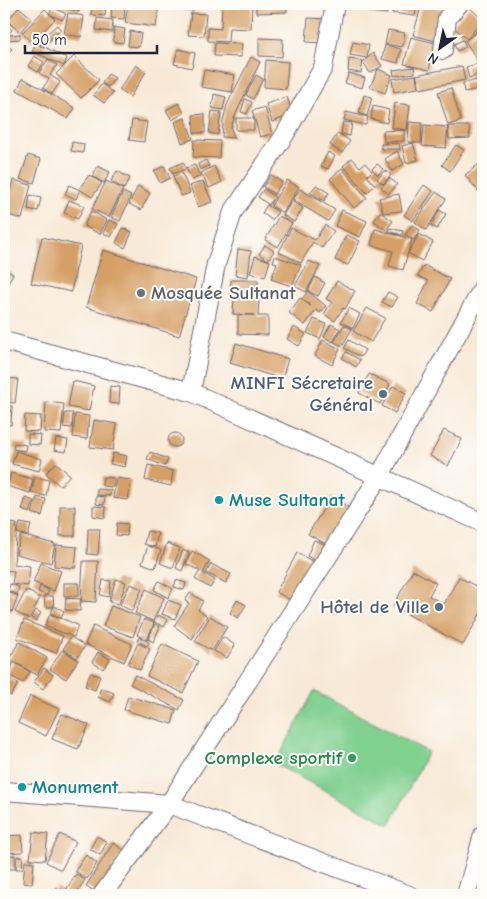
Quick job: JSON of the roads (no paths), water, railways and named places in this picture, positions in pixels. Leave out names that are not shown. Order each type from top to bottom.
[{"type":"street","points":[[191,392],[216,264],[233,212],[284,136],[323,68],[335,4]]},
{"type":"street","points":[[444,50],[446,18],[459,4]]},
{"type":"street","points":[[102,895],[169,804],[379,477],[483,287]]},
{"type":"street","points":[[4,341],[191,392],[483,523]]},
{"type":"street","points":[[4,791],[169,804],[409,895]]},
{"type":"street","points":[[473,889],[483,835]]},
{"type":"place","name":"Mosquée Sultanat","points":[[141,293]]},
{"type":"place","name":"MINFI Sécretaire Général","points":[[383,394]]},
{"type":"place","name":"Muse Sultanat","points":[[219,500]]},
{"type":"place","name":"Hôtel de Ville","points":[[439,607]]},
{"type":"place","name":"Complexe sportif","points":[[352,758]]},
{"type":"place","name":"Monument","points":[[22,787]]}]
